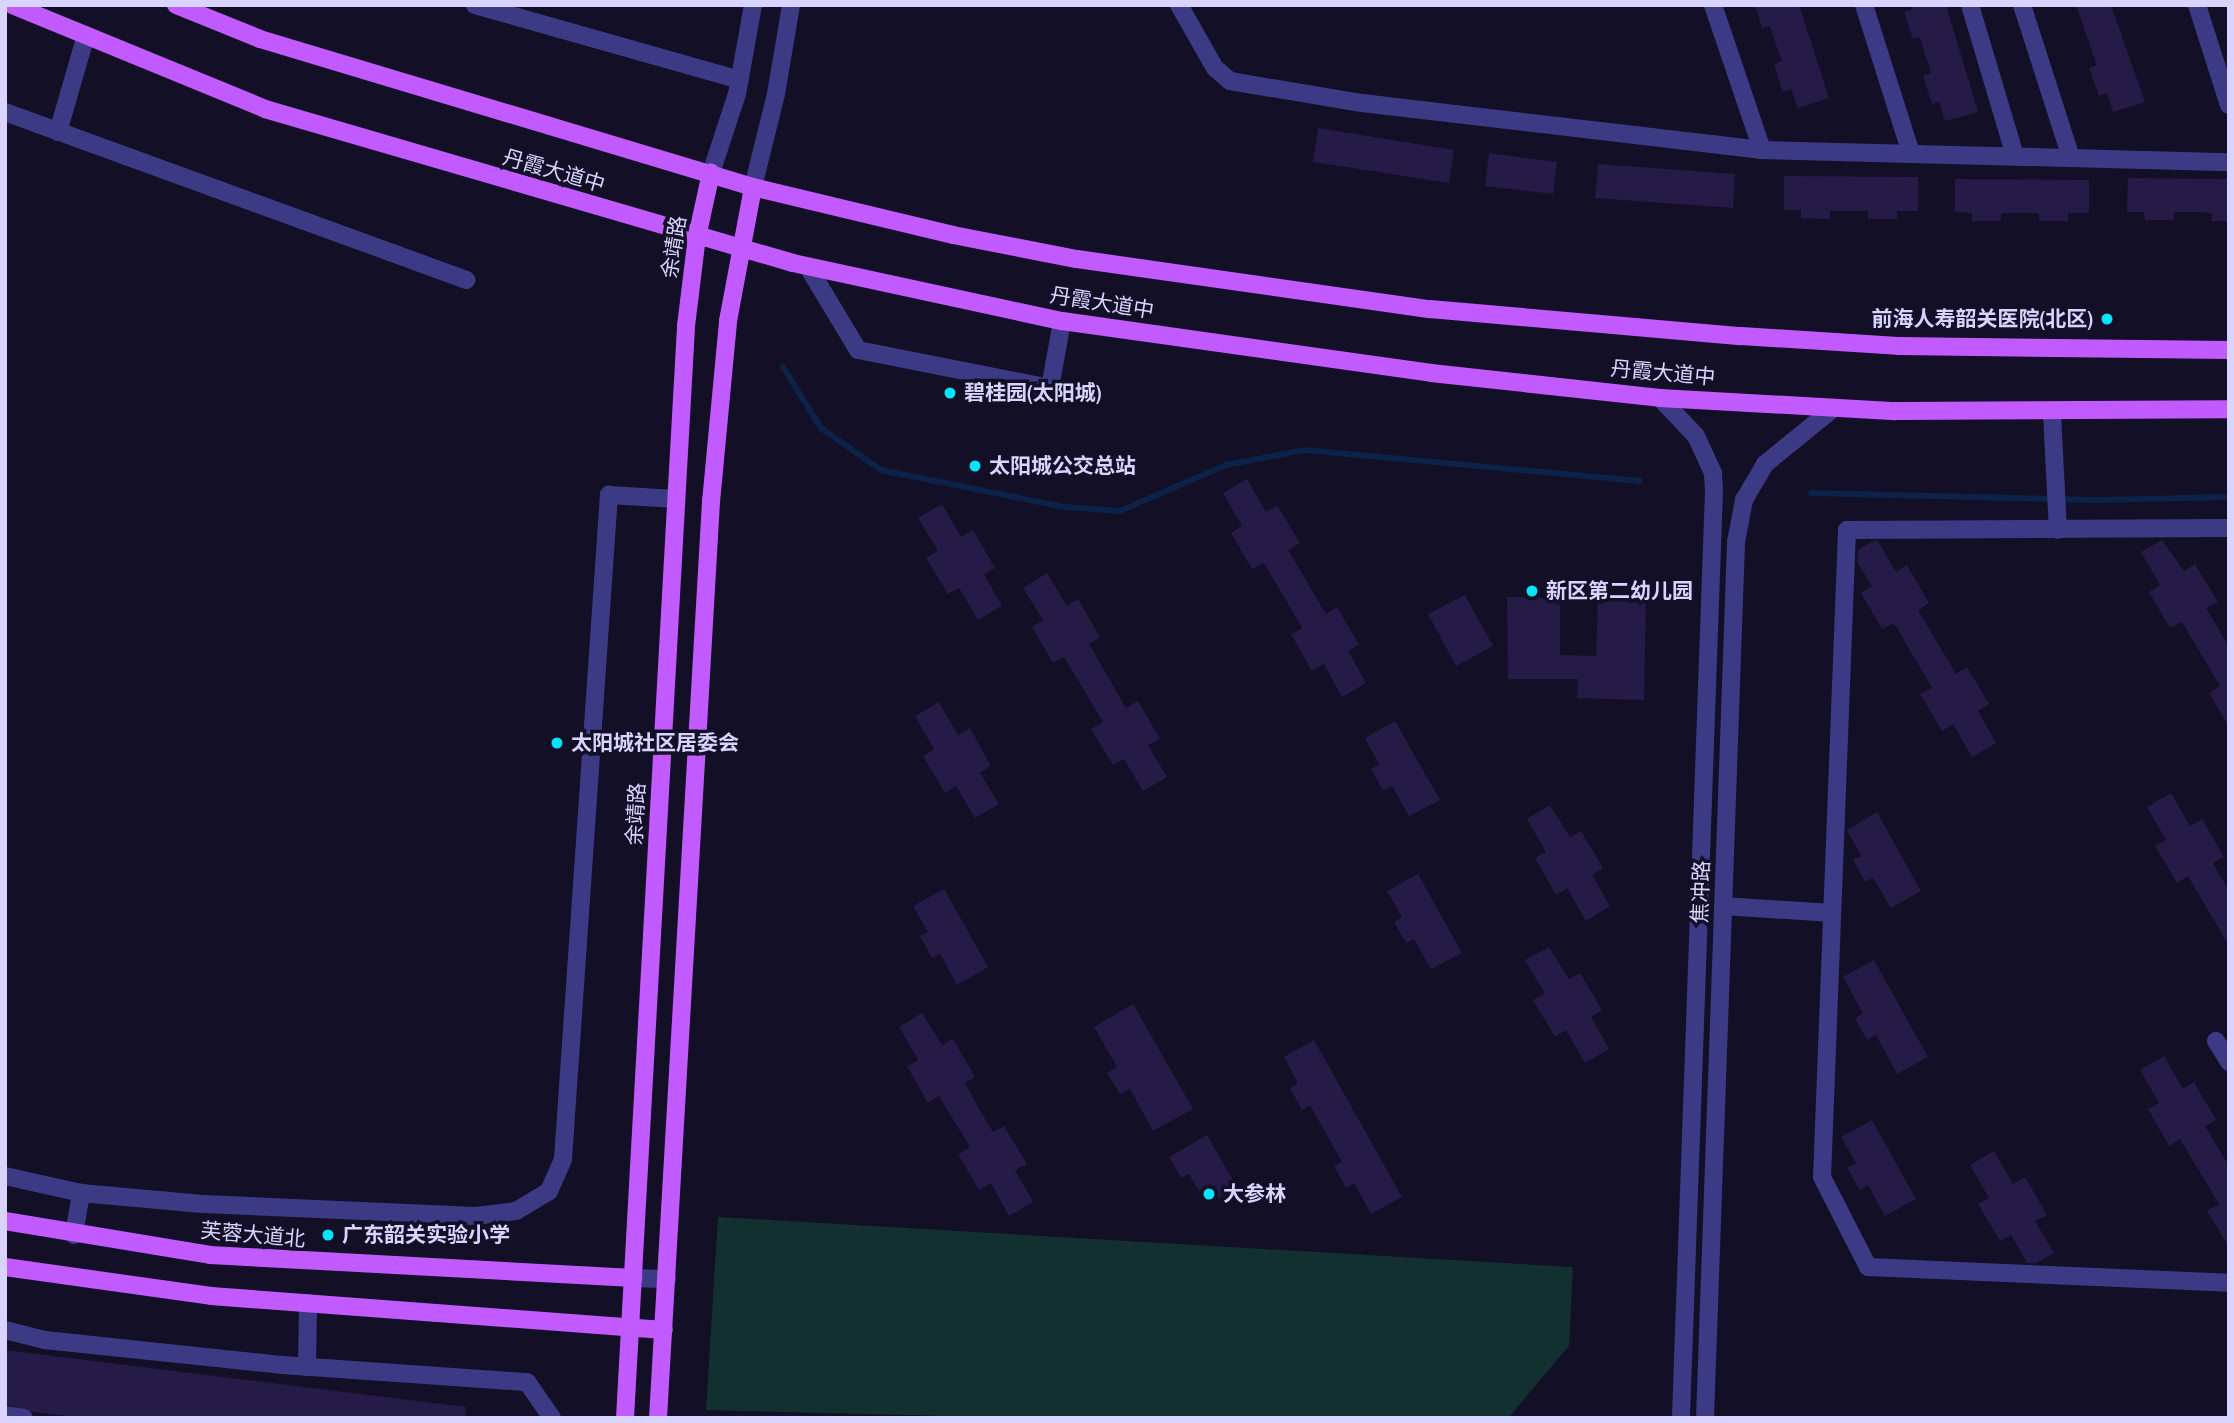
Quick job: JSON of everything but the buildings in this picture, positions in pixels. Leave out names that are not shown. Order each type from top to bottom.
[{"type":"main road","name":"丹霞大道中","points":[[12,5],[265,109],[697,237],[808,267],[1062,321],[1405,369],[1660,398],[1834,408],[2052,413],[2229,409]]},
{"type":"main road","name":"丹霞大道中","points":[[176,5],[260,39],[753,187],[953,235],[1077,259],[1430,309],[1898,346],[2229,350]]},
{"type":"main road","name":"余靖路","points":[[625,1418],[686,326],[697,237],[711,173]]},
{"type":"main road","points":[[658,1418],[711,502],[740,248],[753,187]]},
{"type":"main road","name":"芙蓉大道北","points":[[5,1221],[74,1235],[210,1255],[318,1264],[633,1278]]},
{"type":"main road","points":[[5,1267],[211,1296],[664,1330]]},
{"type":"street","points":[[475,5],[509,10],[740,80]]},
{"type":"street","points":[[711,173],[740,80],[753,5]]},
{"type":"street","points":[[753,187],[791,5]]},
{"type":"street","points":[[1178,5],[1215,68],[1230,81],[1362,103],[1762,150],[2229,162]]},
{"type":"street","points":[[1713,5],[1762,150]]},
{"type":"street","points":[[1864,5],[1911,153]]},
{"type":"street","points":[[1970,5],[2015,156]]},
{"type":"street","points":[[2022,5],[2071,158]]},
{"type":"street","points":[[2197,5],[2229,105]]},
{"type":"street","points":[[58,132],[86,35]]},
{"type":"street","points":[[5,112],[466,280]]},
{"type":"street","points":[[808,267],[858,350],[1050,388],[1062,321]]},
{"type":"street","name":"焦冲路","points":[[1660,398],[1696,436],[1710,464],[1714,490],[1681,1418]]},
{"type":"street","name":"焦冲路","points":[[1705,1418],[1723,906],[1741,516],[1752,482],[1773,454],[1834,408]]},
{"type":"street","points":[[2052,413],[2057,521]]},
{"type":"street","points":[[5,1176],[81,1193],[203,1204],[476,1216],[516,1211],[549,1191],[563,1159],[609,495],[676,499]]},
{"type":"street","points":[[2229,528],[2057,521],[1847,530],[1822,1177],[1868,1268],[2229,1283]]},
{"type":"street","points":[[1723,906],[1832,913]]},
{"type":"street","points":[[2216,1041],[2229,1062]]},
{"type":"street","points":[[74,1235],[81,1193]]},
{"type":"street","name":"芙蓉大道北","points":[[633,1278],[667,1279]]},
{"type":"street","points":[[307,1367],[308,1303]]},
{"type":"street","points":[[5,1331],[45,1340],[307,1367],[527,1382],[552,1418]]},
{"type":"street","points":[[5,1415],[24,1418]]},
{"type":"green space","points":[[718,1217],[1573,1267],[1569,1346],[1508,1418],[1028,1418],[706,1410]]},
{"type":"waterway","points":[[783,367],[821,428],[881,470],[1065,507],[1120,511],[1226,465],[1305,450],[1640,481]]},
{"type":"waterway","points":[[1811,493],[2097,500],[2229,497]]},
{"type":"place","name":"前海人寿韶关医院(北区)","points":[[2107,319]]},
{"type":"place","name":"碧桂园(太阳城)","points":[[950,393]]},
{"type":"place","name":"太阳城公交总站","points":[[975,466]]},
{"type":"place","name":"新区第二幼儿园","points":[[1532,591]]},
{"type":"place","name":"太阳城社区居委会","points":[[557,743]]},
{"type":"place","name":"大参林","points":[[1209,1194]]},
{"type":"place","name":"广东韶关实验小学","points":[[328,1235]]}]
